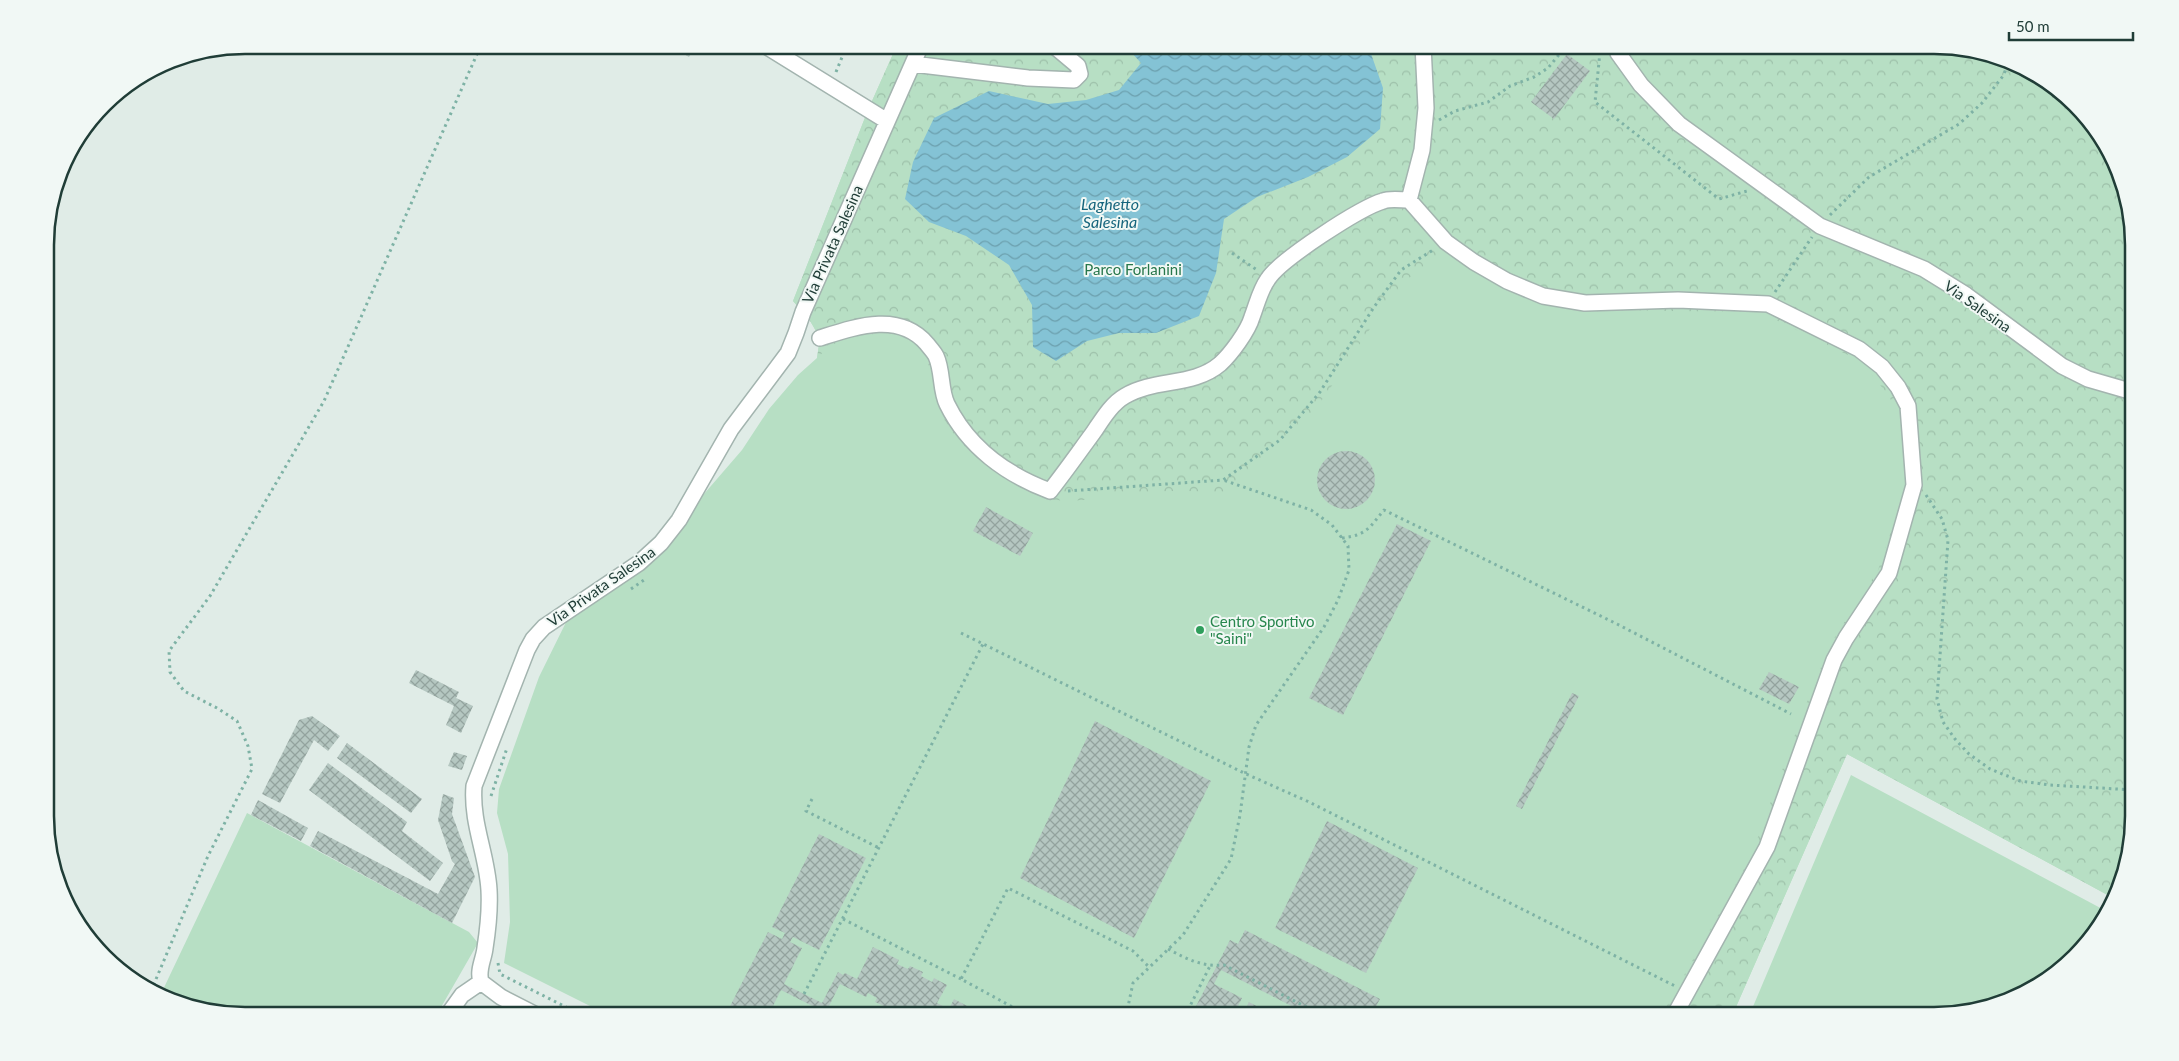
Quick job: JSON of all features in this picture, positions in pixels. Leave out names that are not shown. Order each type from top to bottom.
[{"type":"street","points":[[778,54],[887,121]]},
{"type":"street","points":[[917,54],[913,64],[1028,78],[1074,80],[1080,74],[1078,66],[1064,54]]},
{"type":"street","points":[[1409,200],[1422,150],[1424,131],[1426,108],[1423,54]]},
{"type":"street","name":"Via Salesina","points":[[1619,54],[1641,85],[1679,124],[1820,226],[1924,269],[1966,294],[2062,366],[2088,379],[2125,390]]},
{"type":"street","name":"Via Privata Salesina","points":[[481,982],[480,972],[485,947],[489,891],[473,805],[474,786],[527,650],[533,638],[554,618],[639,563],[661,543],[679,520],[731,429],[788,353],[809,337],[802,312],[913,64]]},
{"type":"street","points":[[809,337],[859,326],[893,323],[910,330],[923,340],[936,355],[946,402],[975,444],[991,459],[1032,484],[1050,490],[1109,410],[1123,396],[1141,388],[1186,380],[1207,373],[1221,363],[1252,320],[1260,292],[1268,278],[1280,265],[1357,212],[1384,200],[1409,200],[1446,242],[1474,262],[1507,281],[1543,296],[1585,303],[1678,300],[1768,304],[1859,349],[1882,367],[1898,388],[1908,406],[1914,485],[1889,573],[1846,638],[1834,660],[1766,847],[1679,1007]]},
{"type":"street","points":[[453,1007],[462,995],[481,982],[501,997],[520,1007]]},
{"type":"path","points":[[154,985],[208,856],[252,769],[248,746],[237,721],[184,691],[170,672],[169,651],[210,596],[324,401],[477,54]]},
{"type":"path","points":[[831,87],[844,54]]},
{"type":"path","points":[[1424,131],[1448,114],[1488,102],[1510,86],[1534,77],[1548,68],[1560,54]]},
{"type":"path","points":[[1600,54],[1595,102],[1719,199],[1764,186]]},
{"type":"path","points":[[1780,284],[1820,226],[1869,177],[1959,124],[1982,103],[2003,76],[2007,68]]},
{"type":"path","points":[[1223,480],[1280,440],[1320,392],[1374,307],[1401,270],[1446,242]]},
{"type":"path","points":[[1232,253],[1268,278]]},
{"type":"path","points":[[1050,490],[1071,492],[1223,480],[1311,510],[1332,525],[1348,546],[1349,570],[1338,600],[1324,627],[1256,725],[1249,747],[1240,815],[1231,859],[1183,934],[1133,983],[1128,1007]]},
{"type":"path","points":[[1914,485],[1930,499],[1942,518],[1948,540],[1937,699],[1943,722],[1969,754],[1990,769],[2020,780],[2050,785],[2125,789]]},
{"type":"path","points":[[1342,538],[1358,536],[1365,532],[1384,510],[1617,624],[1791,714]]},
{"type":"path","points":[[625,593],[646,578]]},
{"type":"path","points":[[961,633],[1246,774],[1316,806],[1687,992]]},
{"type":"path","points":[[804,994],[983,644]]},
{"type":"path","points":[[491,805],[490,797],[509,743]]},
{"type":"path","points":[[812,799],[806,811],[879,848]]},
{"type":"path","points":[[961,979],[1008,888],[1133,950],[1149,967]]},
{"type":"path","points":[[842,919],[1012,1007]]},
{"type":"path","points":[[1168,948],[1188,960],[1210,966],[1224,965],[1306,1007]]},
{"type":"path","points":[[500,956],[500,974],[566,1007]]},
{"type":"path","points":[[1190,1007],[1210,966]]},
{"type":"green space","points":[[893,54],[1947,54],[1984,60],[2008,68],[2030,79],[2051,93],[2078,119],[2100,149],[2111,171],[2119,195],[2124,220],[2125,829],[2122,854],[2109,895],[1847,754],[1736,1007],[592,1007],[504,963],[510,922],[508,854],[497,813],[499,789],[539,677],[575,604],[640,561],[685,516],[742,450],[769,409],[798,375],[817,358],[820,338],[809,319],[793,301],[868,110]]},
{"type":"green space","name":"Parco Forlanini","points":[[893,54],[1947,54],[1984,60],[2008,68],[2030,79],[2051,93],[2078,119],[2100,149],[2111,171],[2119,195],[2124,220],[2125,829],[2122,854],[2109,895],[1847,754],[1736,1007],[1666,1007],[1742,873],[1755,845],[1808,699],[1831,643],[1878,570],[1906,487],[1901,421],[1889,396],[1871,374],[1852,357],[1774,319],[1746,313],[1627,310],[1586,312],[1544,304],[1502,288],[1444,253],[1409,278],[1367,333],[1325,396],[1288,443],[1228,495],[1190,491],[1165,491],[1070,501],[1048,499],[1024,489],[997,474],[962,443],[944,419],[939,408],[926,358],[920,348],[911,340],[893,334],[853,339],[832,345],[817,358],[820,338],[809,319],[793,301],[868,110]]},
{"type":"green space","points":[[1851,775],[2102,909],[2086,933],[2051,968],[2019,988],[1984,1001],[1947,1007],[1753,1007]]},
{"type":"green space","points":[[247,813],[469,932],[478,943],[441,1007],[232,1007],[195,1001],[163,989]]},
{"type":"water","name":"Laghetto Salesina","points":[[1133,54],[1371,54],[1383,88],[1380,129],[1347,157],[1308,177],[1257,197],[1224,219],[1216,273],[1199,316],[1156,333],[1119,333],[1087,341],[1056,361],[1033,347],[1032,305],[1009,265],[966,236],[929,222],[905,199],[913,162],[934,118],[989,91],[1048,104],[1086,100],[1119,90],[1141,63]]},
{"type":"building","points":[[1567,54],[1590,71],[1554,119],[1531,102]]},
{"type":"building","points":[[1346,451],[1357,453],[1370,464],[1375,480],[1373,491],[1362,504],[1346,509],[1335,507],[1322,496],[1317,480],[1319,469],[1330,456]]},
{"type":"building","points":[[986,507],[1033,533],[1020,556],[973,531]]},
{"type":"building","points":[[1397,524],[1431,541],[1343,715],[1309,698]]},
{"type":"building","points":[[416,670],[459,692],[456,698],[473,706],[461,733],[446,725],[454,706],[409,683]]},
{"type":"building","points":[[1769,672],[1799,687],[1789,704],[1759,689]]},
{"type":"building","points":[[1572,693],[1579,696],[1522,809],[1516,806]]},
{"type":"building","points":[[312,716],[340,736],[328,751],[314,740],[280,803],[262,794],[299,720]]},
{"type":"building","points":[[1095,721],[1211,781],[1134,938],[1020,878]]},
{"type":"building","points":[[347,743],[422,799],[411,813],[337,758]]},
{"type":"building","points":[[454,752],[467,756],[462,770],[448,766]]},
{"type":"building","points":[[328,763],[407,822],[402,831],[443,863],[430,881],[309,790]]},
{"type":"building","points":[[443,794],[454,798],[452,814],[475,877],[452,923],[310,846],[318,831],[438,894],[455,864],[452,861],[438,820]]},
{"type":"building","points":[[258,800],[308,828],[301,841],[251,815]]},
{"type":"building","points":[[1327,821],[1418,868],[1366,973],[1275,928]]},
{"type":"building","points":[[819,834],[866,858],[819,950],[793,937],[790,942],[802,948],[784,984],[822,1003],[838,972],[857,979],[873,947],[899,960],[897,964],[908,969],[910,966],[923,972],[921,976],[932,982],[934,978],[947,985],[937,1003],[945,1007],[886,1007],[875,1002],[877,998],[868,993],[866,997],[840,984],[829,1006],[831,1007],[814,1007],[781,990],[772,1007],[730,1007],[768,932],[782,939],[785,933],[772,927]]},
{"type":"building","points":[[1245,930],[1380,999],[1376,1007],[1293,1007],[1221,970],[1214,984],[1242,998],[1238,1007],[1196,1007],[1230,940],[1238,944]]},
{"type":"building","points":[[954,999],[969,1007],[950,1007]]},
{"type":"building","points":[[1249,1002],[1258,1007],[1246,1007]]},
{"type":"place","name":"Centro Sportivo \"Saini\"","points":[[1200,630]]}]
